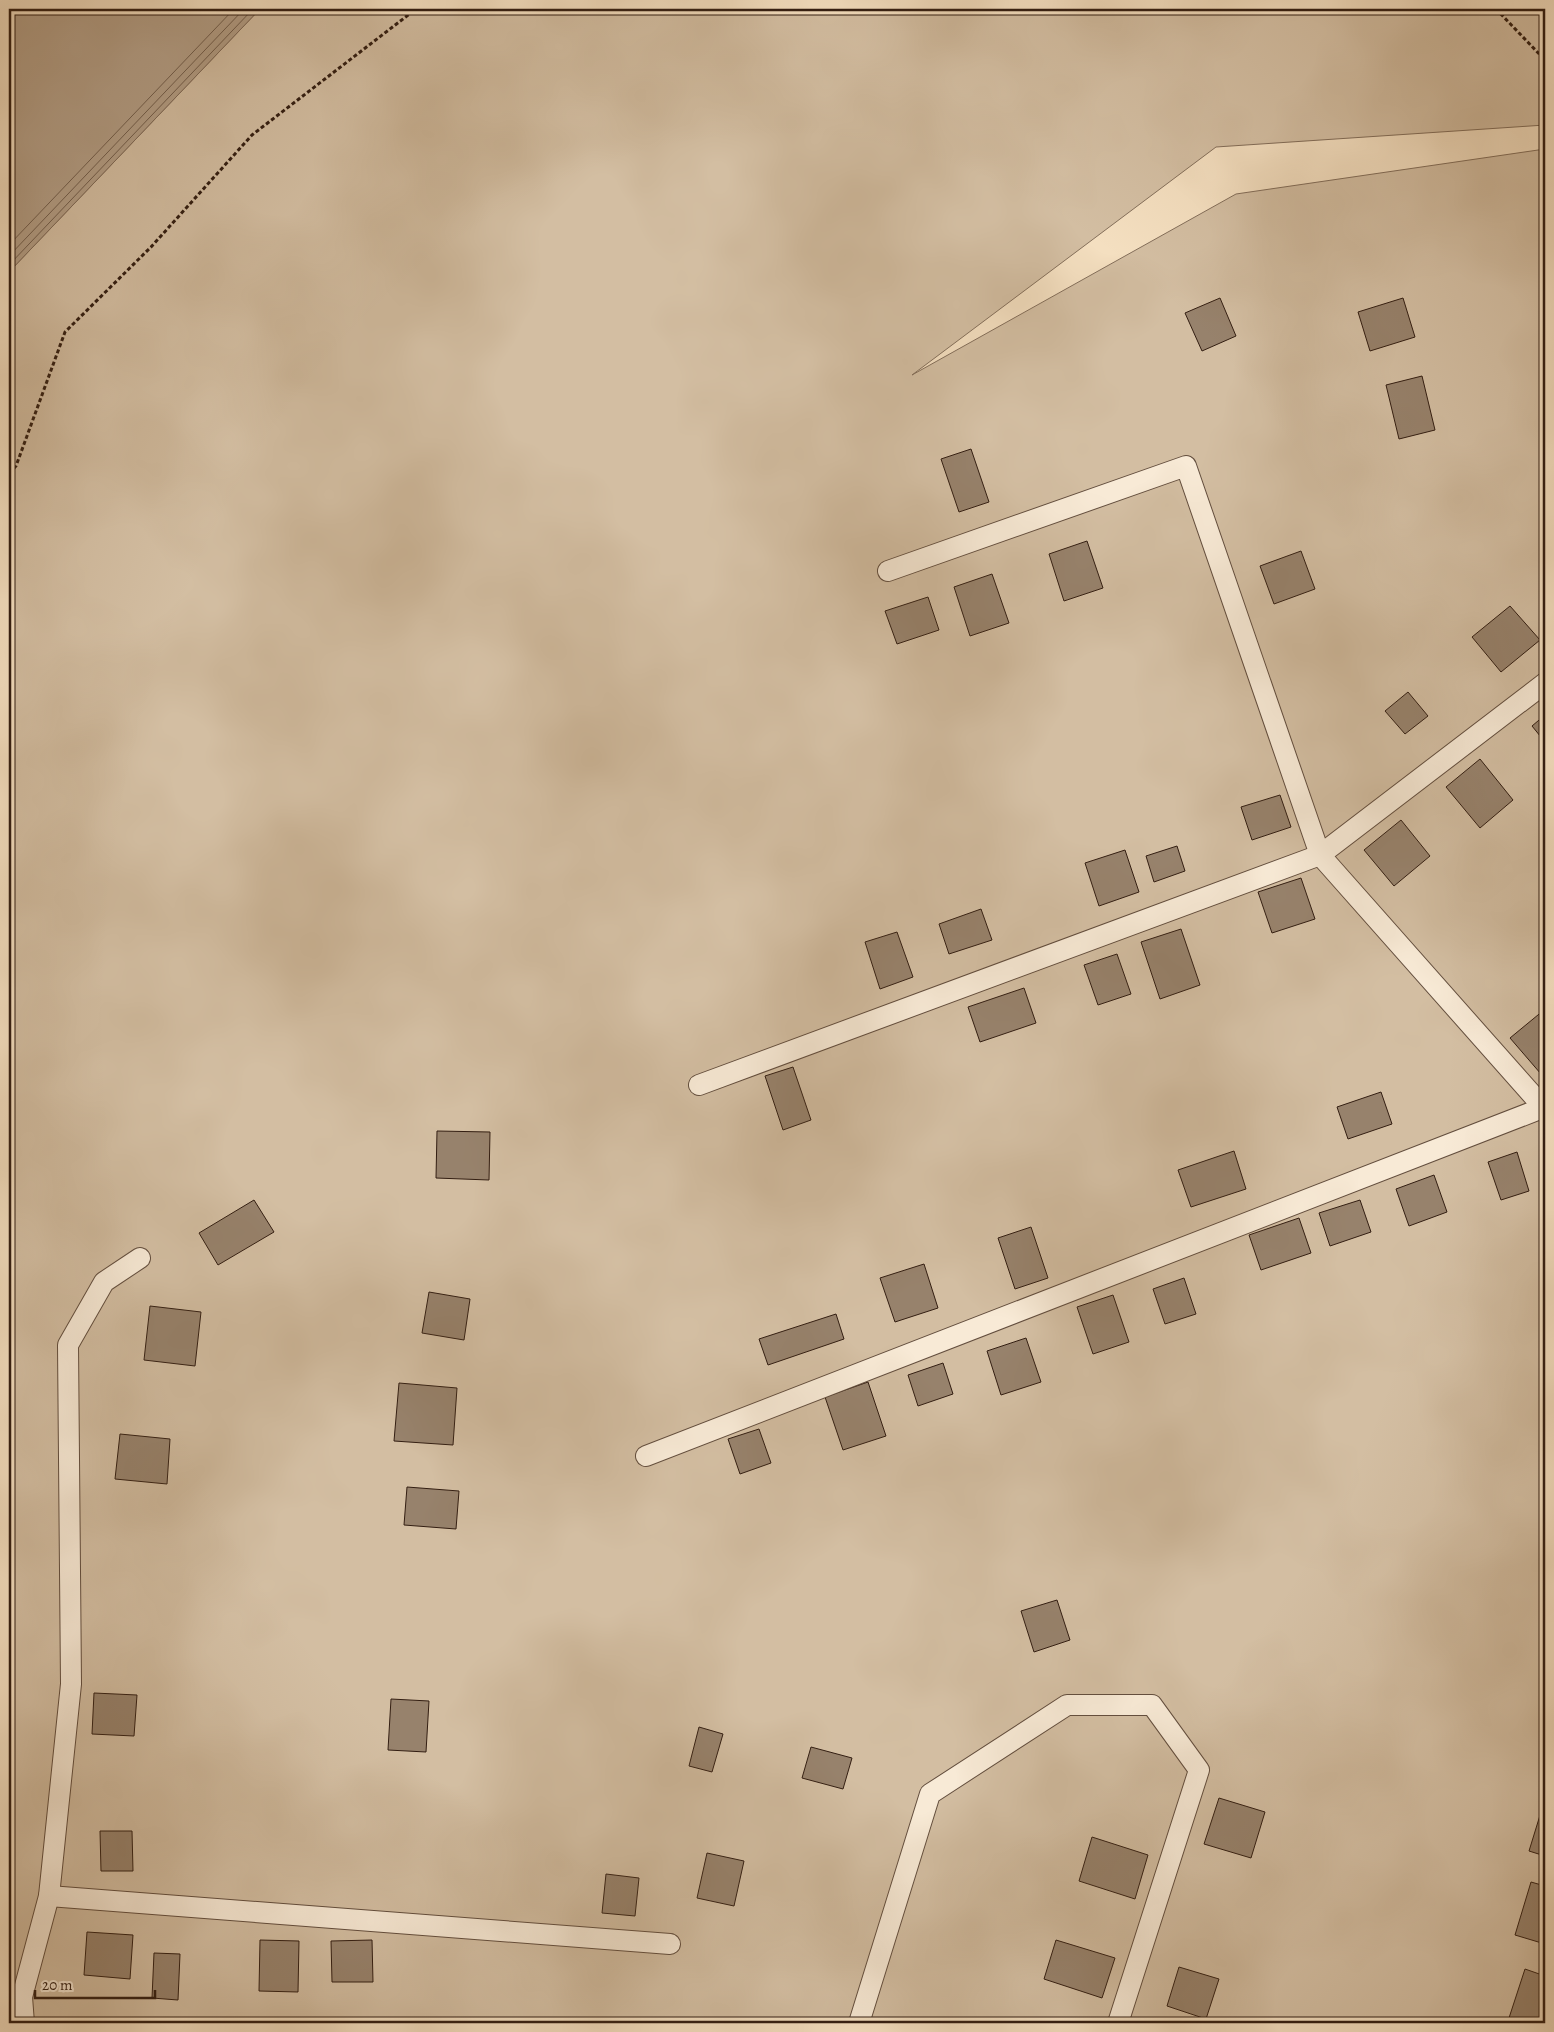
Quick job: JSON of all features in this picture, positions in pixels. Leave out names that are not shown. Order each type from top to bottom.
[{"type":"lane","points":[[646,1456],[1545,1107],[1320,855],[1186,466],[888,571]]},
{"type":"lane","points":[[699,1085],[1320,855],[1545,683]]},
{"type":"lane","points":[[24,2023],[22,1997],[49,1896],[71,1684],[68,1345],[104,1282],[140,1258]]},
{"type":"lane","points":[[858,2023],[930,1794],[1067,1705],[1152,1705],[1199,1770],[1118,2023]]},
{"type":"lane","points":[[49,1896],[670,1944]]},
{"type":"path","points":[[9,472],[16,466],[65,332],[151,248],[252,135],[416,9]]},
{"type":"path","points":[[1496,9],[1545,60]]},
{"type":"shaded area","points":[[260,9],[1545,9],[1545,125],[1216,147],[912,375],[1236,194],[1545,149],[1545,2023],[9,2023],[9,272]]},
{"type":"water","points":[[9,9],[260,9],[9,272]]},
{"type":"building","points":[[1220,298],[1236,336],[1202,351],[1185,313]]},
{"type":"building","points":[[1403,298],[1415,337],[1370,351],[1358,312]]},
{"type":"building","points":[[1422,376],[1435,430],[1399,439],[1386,385]]},
{"type":"building","points":[[971,449],[989,502],[959,512],[941,459]]},
{"type":"building","points":[[1087,541],[1103,588],[1064,601],[1049,554]]},
{"type":"building","points":[[1301,551],[1315,589],[1274,604],[1260,566]]},
{"type":"building","points":[[992,574],[1009,623],[970,636],[954,587]]},
{"type":"building","points":[[928,597],[939,630],[897,644],[885,611]]},
{"type":"building","points":[[1510,606],[1540,640],[1501,672],[1472,637]]},
{"type":"building","points":[[1408,692],[1428,716],[1405,734],[1385,711]]},
{"type":"building","points":[[1545,715],[1545,742],[1532,726]]},
{"type":"building","points":[[1480,759],[1513,800],[1480,828],[1446,787]]},
{"type":"building","points":[[1280,795],[1291,827],[1252,840],[1241,807]]},
{"type":"building","points":[[1401,820],[1430,856],[1394,886],[1364,850]]},
{"type":"building","points":[[1177,846],[1185,871],[1154,882],[1146,856]]},
{"type":"building","points":[[1125,850],[1139,892],[1099,906],[1085,863]]},
{"type":"building","points":[[1301,878],[1315,919],[1272,933],[1258,892]]},
{"type":"building","points":[[981,909],[992,940],[949,954],[939,924]]},
{"type":"building","points":[[1181,929],[1200,985],[1160,999],[1141,942]]},
{"type":"building","points":[[897,932],[913,977],[880,989],[865,942]]},
{"type":"building","points":[[1117,954],[1131,994],[1098,1005],[1084,965]]},
{"type":"building","points":[[1024,988],[1036,1023],[980,1042],[968,1007]]},
{"type":"building","points":[[1544,1010],[1545,1071],[1541,1074],[1510,1038]]},
{"type":"building","points":[[793,1067],[811,1120],[783,1130],[765,1076]]},
{"type":"building","points":[[1381,1092],[1392,1124],[1348,1139],[1337,1107]]},
{"type":"building","points":[[437,1131],[490,1132],[489,1180],[436,1178]]},
{"type":"building","points":[[1234,1151],[1246,1189],[1191,1207],[1178,1170]]},
{"type":"building","points":[[1517,1152],[1529,1191],[1501,1200],[1488,1162]]},
{"type":"building","points":[[1434,1175],[1447,1212],[1409,1226],[1396,1189]]},
{"type":"building","points":[[254,1200],[274,1232],[218,1265],[199,1233]]},
{"type":"building","points":[[1360,1200],[1371,1232],[1330,1246],[1319,1213]]},
{"type":"building","points":[[1299,1218],[1311,1253],[1261,1270],[1249,1235]]},
{"type":"building","points":[[1031,1227],[1048,1278],[1015,1289],[998,1238]]},
{"type":"building","points":[[924,1264],[938,1308],[895,1322],[880,1278]]},
{"type":"building","points":[[1184,1278],[1196,1314],[1165,1324],[1153,1289]]},
{"type":"building","points":[[429,1292],[470,1299],[464,1340],[422,1333]]},
{"type":"building","points":[[1113,1295],[1129,1342],[1093,1354],[1077,1307]]},
{"type":"building","points":[[150,1306],[201,1312],[195,1366],[144,1360]]},
{"type":"building","points":[[836,1314],[844,1339],[768,1365],[759,1339]]},
{"type":"building","points":[[1026,1338],[1041,1382],[1001,1395],[987,1351]]},
{"type":"building","points":[[943,1363],[953,1394],[918,1406],[908,1375]]},
{"type":"building","points":[[868,1382],[886,1436],[843,1450],[825,1397]]},
{"type":"building","points":[[399,1383],[457,1388],[453,1445],[394,1441]]},
{"type":"building","points":[[759,1429],[771,1463],[740,1474],[728,1439]]},
{"type":"building","points":[[120,1434],[170,1439],[167,1484],[115,1479]]},
{"type":"building","points":[[407,1487],[459,1491],[456,1529],[404,1525]]},
{"type":"building","points":[[1057,1600],[1070,1640],[1034,1652],[1021,1611]]},
{"type":"building","points":[[94,1693],[137,1695],[134,1736],[92,1734]]},
{"type":"building","points":[[391,1699],[429,1701],[426,1752],[388,1750]]},
{"type":"building","points":[[699,1727],[723,1734],[712,1772],[689,1766]]},
{"type":"building","points":[[811,1747],[852,1758],[843,1789],[802,1778]]},
{"type":"building","points":[[1219,1798],[1265,1812],[1251,1858],[1204,1844]]},
{"type":"building","points":[[1541,1812],[1545,1814],[1545,1856],[1529,1851]]},
{"type":"building","points":[[100,1831],[132,1831],[133,1871],[101,1871]]},
{"type":"building","points":[[1092,1837],[1148,1855],[1135,1899],[1079,1881]]},
{"type":"building","points":[[707,1853],[744,1861],[734,1906],[697,1898]]},
{"type":"building","points":[[606,1874],[639,1878],[635,1916],[602,1913]]},
{"type":"building","points":[[1531,1882],[1545,1886],[1545,1944],[1515,1935]]},
{"type":"building","points":[[87,1932],[133,1935],[130,1979],[84,1975]]},
{"type":"building","points":[[260,1940],[299,1941],[298,1992],[259,1991]]},
{"type":"building","points":[[372,1940],[373,1982],[332,1982],[331,1941]]},
{"type":"building","points":[[1056,1940],[1115,1958],[1102,1998],[1044,1979]]},
{"type":"building","points":[[154,1953],[180,1954],[178,2000],[152,1998]]},
{"type":"building","points":[[1179,1967],[1219,1979],[1206,2019],[1167,2006]]},
{"type":"building","points":[[1525,1969],[1545,1976],[1545,2023],[1508,2021]]}]
